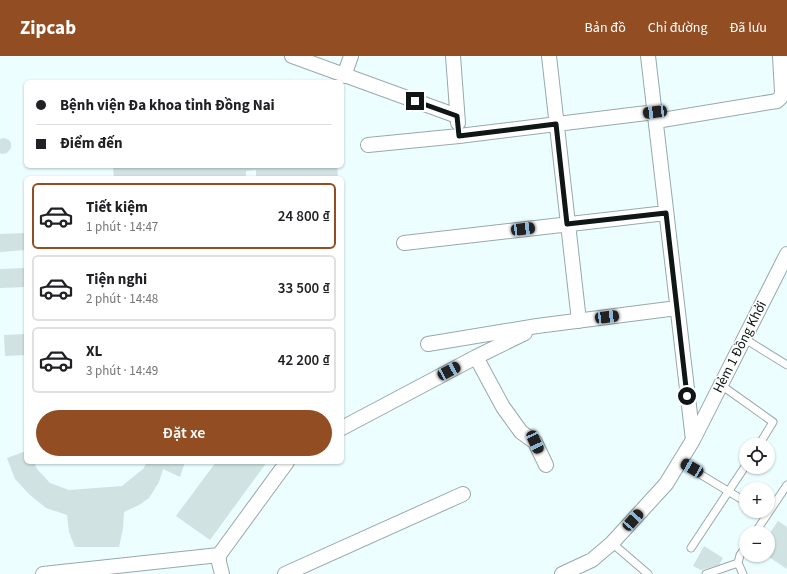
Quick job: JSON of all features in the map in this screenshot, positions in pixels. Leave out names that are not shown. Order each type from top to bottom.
[{"type":"street","points":[[292,56],[457,116]]},
{"type":"street","points":[[344,76],[351,56]]},
{"type":"street","points":[[453,56],[459,136]]},
{"type":"street","points":[[549,56],[579,321]]},
{"type":"street","points":[[648,56],[693,440]]},
{"type":"street","points":[[368,145],[556,124],[655,117],[777,101],[781,97],[782,92],[780,56]]},
{"type":"street","points":[[404,243],[666,213]]},
{"type":"street","name":"Hẻm 1 Đồng Khởi","points":[[562,574],[592,560],[612,543],[666,484],[693,440],[787,254]]},
{"type":"street","points":[[428,344],[538,326],[677,308]]},
{"type":"street","points":[[344,427],[538,326]]},
{"type":"street","points":[[476,357],[503,407],[521,432],[535,442],[546,465]]},
{"type":"street","points":[[222,574],[219,554],[286,464]]},
{"type":"street","points":[[285,574],[463,494]]},
{"type":"street","points":[[43,574],[219,554]]},
{"type":"lane","points":[[745,339],[787,365]]},
{"type":"lane","points":[[721,385],[773,422],[763,438]]},
{"type":"lane","points":[[680,462],[739,497]]},
{"type":"lane","points":[[691,548],[740,474]]},
{"type":"lane","points":[[775,503],[787,485]]},
{"type":"lane","points":[[612,543],[648,574]]},
{"type":"lane","points":[[739,559],[738,563],[743,574]]},
{"type":"lane","points":[[706,574],[738,563]]},
{"type":"building","points":[[4,138],[9,140],[11,143],[11,148],[7,153],[2,154],[0,153],[0,139]]},
{"type":"building","points":[[113,168],[337,168],[338,176],[256,176],[256,170],[246,171],[246,176],[114,176]]},
{"type":"building","points":[[24,233],[24,250],[0,252],[0,234]]},
{"type":"building","points":[[24,268],[24,287],[0,288],[0,269]]},
{"type":"building","points":[[24,334],[24,355],[5,356],[4,335]]},
{"type":"building","points":[[24,452],[24,464],[35,464],[37,469],[50,483],[69,490],[122,486],[143,469],[146,464],[184,464],[180,477],[163,469],[159,482],[149,498],[139,505],[124,512],[123,528],[119,547],[75,547],[69,532],[67,515],[46,508],[30,495],[15,479],[7,458]]},
{"type":"building","points":[[215,464],[266,464],[210,540],[176,516]]},
{"type":"building","points":[[778,521],[787,527],[787,569],[775,561],[775,526]]},
{"type":"building","points":[[704,546],[723,558],[719,565],[701,570],[693,566]]},
{"type":"route","points":[[415,101],[457,116],[459,136],[556,124],[567,224],[666,213],[687,396]]}]
